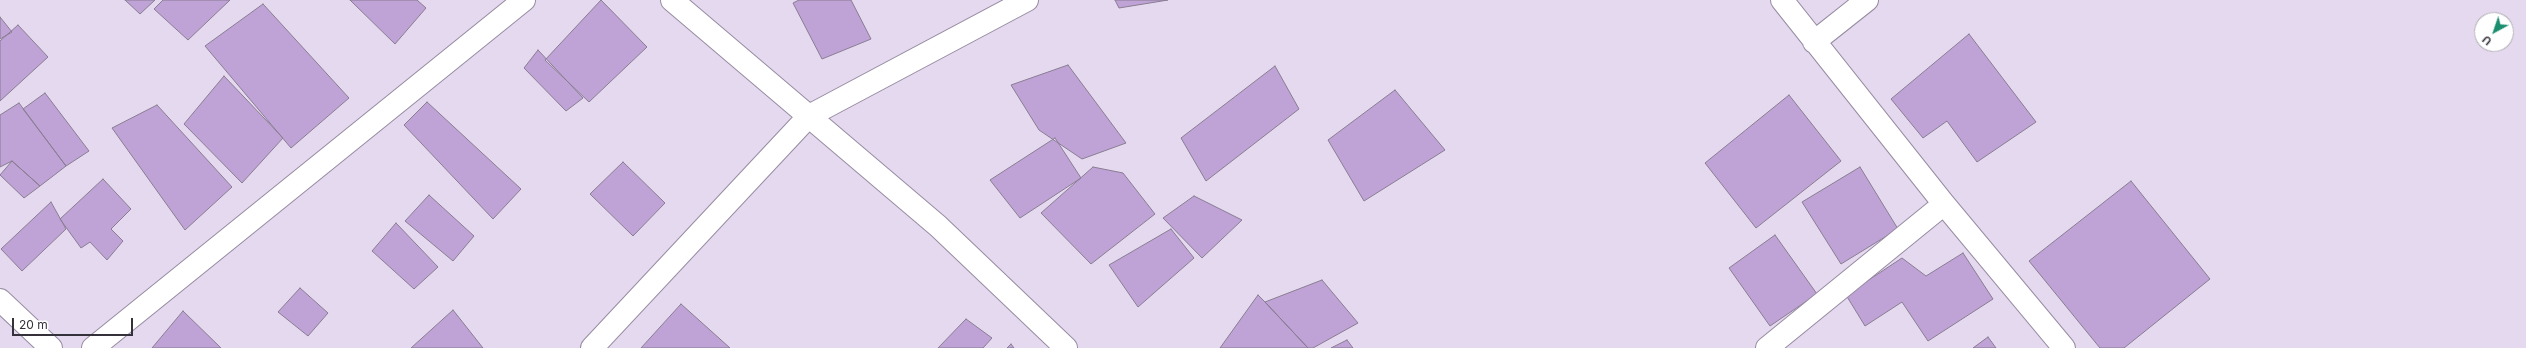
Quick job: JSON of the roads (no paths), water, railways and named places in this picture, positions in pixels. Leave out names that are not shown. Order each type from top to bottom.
[{"type":"street","points":[[93,348],[524,0]]},
{"type":"street","points":[[672,0],[938,226],[1066,348]]},
{"type":"street","points":[[592,348],[809,116],[1027,0]]},
{"type":"street","points":[[1782,0],[1944,204],[2064,348]]},
{"type":"street","points":[[1814,42],[1867,0]]},
{"type":"street","points":[[1767,348],[1944,204]]},
{"type":"street","points":[[0,300],[51,348]]}]
